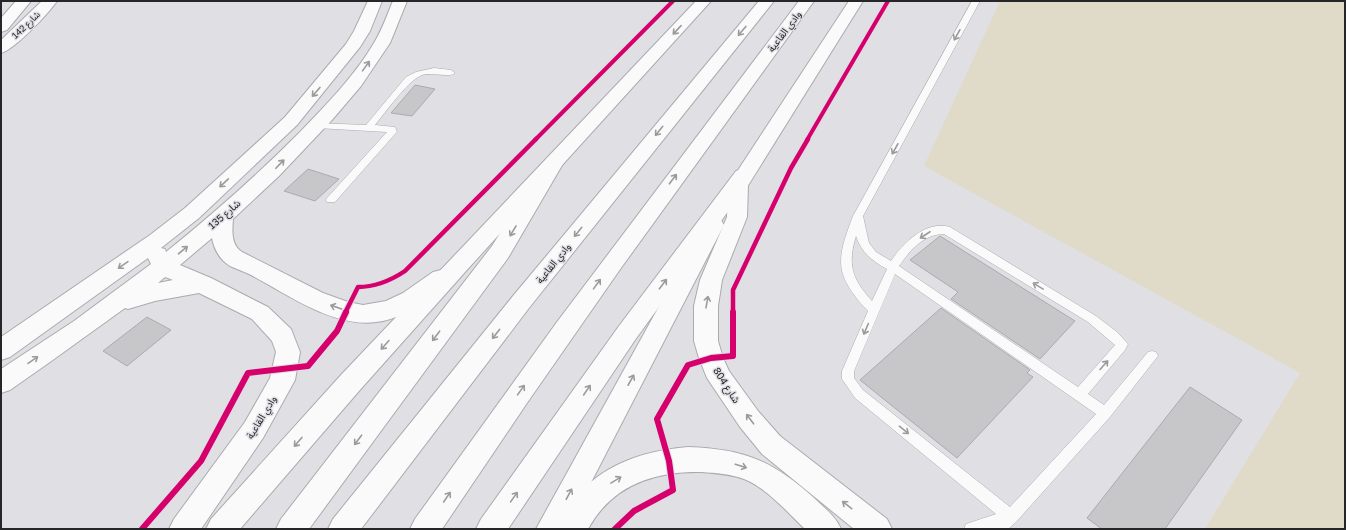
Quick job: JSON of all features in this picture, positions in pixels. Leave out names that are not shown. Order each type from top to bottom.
[{"type":"street","name":"شارع 142","points":[[1,27],[24,1]]},
{"type":"street","name":"شارع 142","points":[[1,48],[26,26],[50,1]]},
{"type":"street","points":[[1,350],[158,240],[192,213],[291,121],[325,82],[352,47],[362,31],[375,1]]},
{"type":"street","name":"شارع 135","points":[[1,382],[103,312],[163,266],[223,216],[275,169],[318,125],[380,48],[400,1]]},
{"type":"street","points":[[221,529],[350,383],[704,1]]},
{"type":"street","name":"وادي القاعية","points":[[343,529],[516,308],[767,1]]},
{"type":"street","name":"وادي القاعية","points":[[425,529],[473,458],[599,281],[807,1]]},
{"type":"street","points":[[551,529],[700,251],[740,181],[856,1]]},
{"type":"street","points":[[291,529],[500,252],[554,162]]},
{"type":"street","points":[[491,529],[626,332],[740,181]]},
{"type":"street","name":"شارع 804","points":[[740,181],[737,217],[713,274],[706,306],[706,341],[710,358],[720,378],[749,419],[771,445],[877,529]]},
{"type":"street","points":[[223,216],[220,235],[230,255],[315,299],[340,309],[354,312],[376,313],[398,306],[422,292],[458,265]]},
{"type":"street","points":[[158,240],[156,254],[163,266]]},
{"type":"street","name":"وادي القاعية","points":[[163,266],[203,284],[260,313],[283,336],[288,352],[282,380],[254,430],[184,529]]},
{"type":"street","points":[[103,312],[138,296],[203,284]]},
{"type":"street","points":[[572,529],[584,506],[596,494],[623,476],[637,469],[656,463],[694,459],[726,462],[754,470],[784,490],[826,529]]},
{"type":"lane","points":[[874,310],[857,292],[846,270],[845,255],[848,242],[858,216],[976,1]]},
{"type":"lane","points":[[369,127],[414,75],[430,70],[451,73]]},
{"type":"lane","points":[[318,125],[392,129],[392,132],[331,200]]},
{"type":"lane","points":[[858,216],[859,233],[868,251],[879,261],[893,267],[1105,413]]},
{"type":"lane","points":[[1011,517],[870,403],[852,386],[848,379],[848,371],[893,267],[908,248],[926,233],[946,230],[1092,319],[1122,344],[1079,395]]},
{"type":"lane","points":[[997,529],[1011,517],[1105,413],[1152,356]]},
{"type":"lane","points":[[971,529],[1011,517]]},
{"type":"sand","points":[[1000,1],[1345,1],[1345,529],[1205,529],[1300,373],[924,166]]},
{"type":"building","points":[[415,85],[435,89],[412,116],[391,113]]},
{"type":"building","points":[[308,169],[339,179],[315,201],[284,191]]},
{"type":"building","points":[[940,236],[1075,321],[1040,359],[951,299],[958,292],[910,260]]},
{"type":"building","points":[[941,308],[1030,370],[1027,373],[1033,377],[957,458],[860,380]]},
{"type":"building","points":[[147,317],[171,330],[127,366],[103,351]]},
{"type":"building","points":[[1190,387],[1242,420],[1165,529],[1102,529],[1087,518]]},
{"type":"cycle path","points":[[142,529],[201,461],[248,373],[308,366],[337,331],[358,287],[383,283],[405,271],[673,1]]},
{"type":"cycle path","points":[[615,529],[620,522],[634,511],[673,490],[669,461],[657,419],[688,365],[711,358],[733,356],[733,290],[791,168],[888,1]]}]
